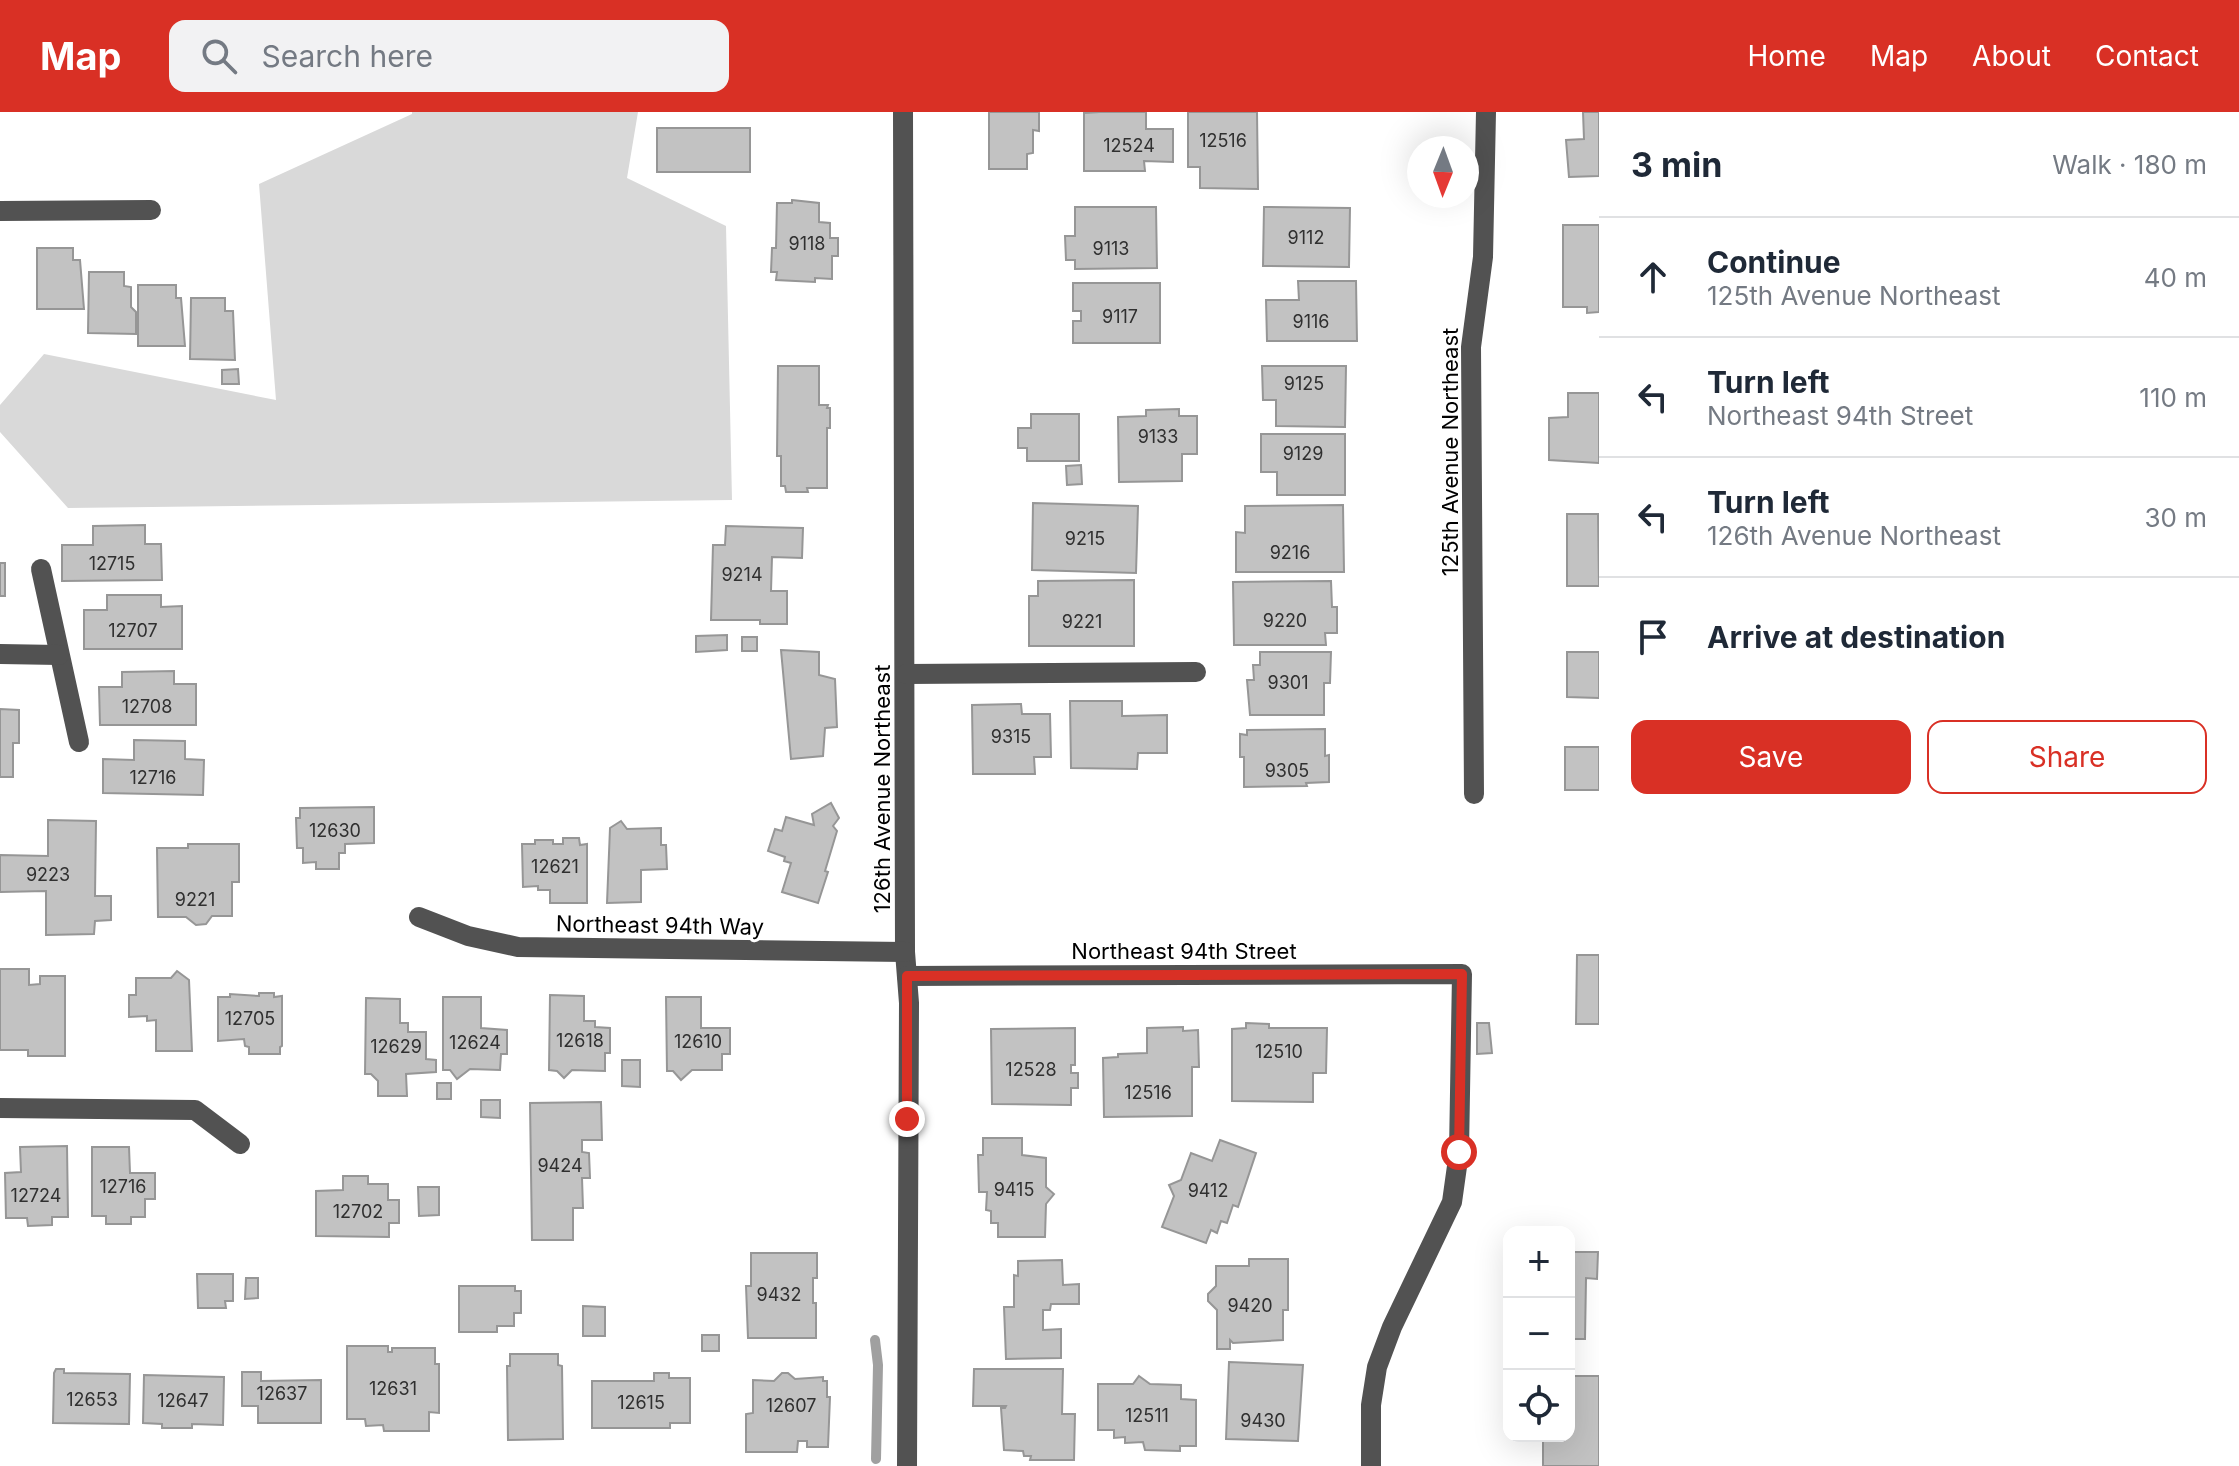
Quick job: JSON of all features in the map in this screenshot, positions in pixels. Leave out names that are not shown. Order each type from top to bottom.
[{"type":"street","name":"126th Avenue Northeast","points":[[903,112],[907,1466]]},
{"type":"street","name":"125th Avenue Northeast","points":[[1474,794],[1471,347],[1483,257],[1486,112]]},
{"type":"street","points":[[0,211],[151,210]]},
{"type":"street","points":[[41,569],[79,742]]},
{"type":"street","points":[[0,654],[59,655]]},
{"type":"street","points":[[906,674],[1196,672]]},
{"type":"street","name":"Northeast 94th Way","points":[[419,917],[468,936],[518,947],[905,952]]},
{"type":"street","name":"Northeast 94th Street","points":[[907,976],[1462,974],[1459,1152],[1452,1202],[1392,1327],[1377,1367],[1371,1405],[1371,1466]]},
{"type":"street","points":[[0,1108],[195,1110],[240,1144]]},
{"type":"shaded area","points":[[412,112],[638,112],[627,178],[726,226],[732,500],[68,508],[0,432],[0,405],[44,354],[276,400],[259,184]]},
{"type":"building","points":[[989,112],[1039,112],[1039,131],[1033,130],[1033,153],[1027,154],[1027,169],[989,169]]},
{"type":"building","points":[[1146,112],[1146,129],[1173,129],[1173,162],[1144,161],[1145,171],[1084,171],[1084,113]]},
{"type":"building","points":[[1188,112],[1257,112],[1258,189],[1200,188],[1200,167],[1188,167]]},
{"type":"building","points":[[1583,112],[1599,112],[1599,176],[1569,177],[1566,140],[1584,139]]},
{"type":"building","points":[[657,128],[750,128],[750,172],[657,172]]},
{"type":"building","points":[[792,200],[819,203],[819,222],[830,223],[830,238],[838,238],[838,256],[832,256],[832,279],[815,278],[815,282],[776,280],[777,272],[771,272],[772,248],[776,248],[777,203],[792,203]]},
{"type":"building","points":[[1075,207],[1156,207],[1157,268],[1075,269],[1075,260],[1066,260],[1065,236],[1075,236]]},
{"type":"building","points":[[1264,207],[1350,208],[1349,267],[1263,266]]},
{"type":"building","points":[[1563,225],[1599,225],[1599,312],[1587,313],[1587,307],[1563,307]]},
{"type":"building","points":[[37,248],[73,248],[73,260],[80,260],[84,309],[37,309]]},
{"type":"building","points":[[89,272],[124,272],[124,286],[131,287],[131,307],[136,312],[136,334],[88,333]]},
{"type":"building","points":[[1298,281],[1356,281],[1357,341],[1267,341],[1266,300],[1299,300]]},
{"type":"building","points":[[1073,283],[1160,283],[1160,343],[1073,343],[1073,321],[1081,321],[1081,311],[1073,311]]},
{"type":"building","points":[[138,285],[176,285],[176,298],[181,298],[185,346],[138,346]]},
{"type":"building","points":[[191,298],[225,298],[225,311],[233,311],[235,360],[190,359]]},
{"type":"building","points":[[778,366],[819,366],[819,405],[830,408],[827,488],[786,492],[785,486],[781,486],[781,456],[777,456]]},
{"type":"building","points":[[1262,366],[1346,366],[1345,427],[1276,426],[1276,400],[1263,400]]},
{"type":"building","points":[[238,369],[239,384],[222,384],[222,370]]},
{"type":"building","points":[[1568,393],[1599,393],[1599,463],[1549,460],[1549,418],[1568,417]]},
{"type":"building","points":[[1179,409],[1179,416],[1197,416],[1197,454],[1182,454],[1182,481],[1119,482],[1118,417],[1146,416],[1146,410]]},
{"type":"building","points":[[1031,414],[1079,414],[1079,461],[1027,461],[1027,448],[1018,448],[1018,428],[1031,428]]},
{"type":"building","points":[[1261,434],[1345,434],[1345,495],[1277,495],[1277,472],[1261,472]]},
{"type":"building","points":[[1081,465],[1082,484],[1067,485],[1066,466]]},
{"type":"building","points":[[1033,503],[1138,506],[1136,573],[1032,570]]},
{"type":"building","points":[[1343,505],[1344,572],[1236,572],[1236,532],[1245,533],[1245,506]]},
{"type":"building","points":[[1567,514],[1598,514],[1599,586],[1567,586]]},
{"type":"building","points":[[145,525],[145,544],[161,544],[162,580],[62,581],[62,545],[93,545],[93,526]]},
{"type":"building","points":[[726,526],[803,528],[802,558],[772,557],[771,591],[787,591],[787,624],[760,624],[760,620],[711,620],[713,545],[725,545]]},
{"type":"building","points":[[0,563],[5,563],[5,596],[0,596]]},
{"type":"building","points":[[1134,580],[1134,646],[1029,646],[1029,596],[1038,596],[1038,581]]},
{"type":"building","points":[[1331,581],[1332,607],[1337,607],[1337,633],[1325,633],[1326,645],[1234,645],[1233,582]]},
{"type":"building","points":[[107,595],[161,595],[161,607],[182,606],[182,649],[84,649],[84,610],[107,610]]},
{"type":"building","points":[[727,635],[727,650],[696,652],[696,636]]},
{"type":"building","points":[[742,637],[757,637],[757,651],[742,651]]},
{"type":"building","points":[[781,650],[819,652],[819,675],[835,679],[837,727],[825,728],[823,756],[791,759]]},
{"type":"building","points":[[1260,652],[1331,652],[1330,683],[1324,683],[1324,715],[1250,715],[1247,680],[1254,680],[1253,665],[1260,665]]},
{"type":"building","points":[[1567,652],[1599,652],[1599,698],[1567,697]]},
{"type":"building","points":[[174,671],[174,684],[196,684],[196,725],[100,725],[99,687],[122,687],[122,672]]},
{"type":"building","points":[[1070,701],[1122,701],[1122,716],[1167,715],[1167,753],[1138,753],[1137,769],[1071,768]]},
{"type":"building","points":[[1021,704],[1022,714],[1050,714],[1051,757],[1034,757],[1035,774],[973,774],[972,705]]},
{"type":"building","points":[[0,709],[19,710],[19,743],[13,743],[13,777],[0,777]]},
{"type":"building","points":[[1325,729],[1329,782],[1306,783],[1307,786],[1244,787],[1240,734],[1247,735],[1247,730]]},
{"type":"building","points":[[134,740],[185,741],[185,759],[204,760],[203,795],[103,793],[103,759],[134,760]]},
{"type":"building","points":[[1565,747],[1599,747],[1599,790],[1565,790]]},
{"type":"building","points":[[831,803],[839,818],[833,826],[837,831],[818,903],[782,892],[791,863],[784,861],[785,857],[768,851],[775,829],[782,831],[786,817],[814,825],[812,814]]},
{"type":"building","points":[[374,807],[374,843],[345,844],[345,853],[339,853],[339,869],[316,869],[316,862],[303,863],[303,848],[297,848],[296,818],[300,818],[300,808]]},
{"type":"building","points":[[48,820],[96,821],[95,896],[111,896],[111,920],[95,921],[94,934],[46,935],[46,891],[0,892],[0,855],[48,856]]},
{"type":"building","points":[[621,821],[627,829],[661,828],[661,845],[666,845],[667,869],[641,870],[641,902],[607,903],[610,828]]},
{"type":"building","points":[[563,838],[579,838],[580,845],[587,844],[587,903],[550,903],[550,890],[538,890],[538,886],[523,887],[522,844],[553,840],[553,844],[563,844]]},
{"type":"building","points":[[188,844],[239,844],[239,882],[232,882],[232,916],[212,916],[206,924],[196,925],[186,917],[158,917],[157,848],[188,848]]},
{"type":"building","points":[[1577,955],[1599,955],[1599,1024],[1576,1024]]},
{"type":"building","points":[[0,969],[29,969],[29,985],[40,984],[40,976],[65,976],[65,1056],[28,1056],[28,1050],[0,1050]]},
{"type":"building","points":[[177,971],[189,980],[192,1051],[156,1051],[156,1020],[147,1021],[147,1016],[129,1017],[129,995],[136,995],[136,978],[171,978]]},
{"type":"building","points":[[259,993],[282,996],[280,1054],[249,1054],[244,1039],[218,1041],[218,997],[230,997],[230,994],[259,996]]},
{"type":"building","points":[[550,995],[584,996],[584,1021],[595,1021],[595,1027],[610,1028],[610,1053],[605,1053],[605,1071],[572,1070],[564,1078],[557,1071],[549,1070]]},
{"type":"building","points":[[443,997],[481,997],[481,1028],[507,1030],[507,1054],[501,1054],[500,1070],[470,1069],[457,1079],[450,1070],[443,1070]]},
{"type":"building","points":[[666,997],[701,997],[701,1028],[730,1028],[730,1054],[722,1054],[722,1070],[692,1070],[681,1080],[673,1071],[667,1071]]},
{"type":"building","points":[[366,998],[400,999],[400,1023],[408,1023],[408,1032],[426,1032],[426,1059],[436,1060],[436,1072],[406,1074],[407,1096],[378,1096],[378,1081],[371,1074],[365,1074]]},
{"type":"building","points":[[1246,1023],[1269,1024],[1269,1028],[1327,1028],[1326,1073],[1313,1073],[1313,1102],[1232,1101],[1232,1029],[1246,1028]]},
{"type":"building","points":[[1477,1023],[1489,1023],[1492,1053],[1477,1054]]},
{"type":"building","points":[[1183,1027],[1183,1031],[1198,1030],[1199,1067],[1192,1067],[1192,1116],[1104,1117],[1103,1058],[1147,1053],[1147,1028]]},
{"type":"building","points":[[1075,1028],[1075,1065],[1071,1065],[1071,1073],[1078,1073],[1078,1088],[1071,1088],[1071,1105],[992,1104],[991,1029]]},
{"type":"building","points":[[622,1060],[640,1060],[640,1087],[622,1086]]},
{"type":"building","points":[[437,1083],[451,1083],[451,1099],[437,1099]]},
{"type":"building","points":[[481,1100],[500,1100],[500,1118],[481,1117]]},
{"type":"building","points":[[601,1102],[602,1140],[582,1140],[582,1152],[589,1153],[590,1178],[582,1178],[583,1208],[573,1208],[573,1240],[532,1240],[530,1103]]},
{"type":"building","points":[[983,1138],[1022,1138],[1022,1155],[1046,1158],[1046,1187],[1054,1194],[1046,1204],[1045,1237],[998,1237],[998,1223],[991,1223],[991,1211],[986,1210],[987,1192],[979,1192],[978,1155],[983,1155]]},
{"type":"building","points":[[1220,1140],[1256,1153],[1238,1207],[1233,1205],[1227,1223],[1221,1221],[1217,1233],[1211,1230],[1206,1243],[1162,1227],[1174,1196],[1169,1185],[1181,1180],[1191,1153],[1212,1161]]},
{"type":"building","points":[[67,1146],[68,1217],[52,1217],[52,1225],[28,1226],[27,1218],[6,1218],[5,1173],[21,1172],[20,1147]]},
{"type":"building","points":[[92,1147],[129,1147],[130,1173],[155,1173],[155,1199],[145,1199],[145,1217],[131,1217],[131,1224],[106,1224],[106,1216],[92,1216]]},
{"type":"building","points":[[343,1176],[368,1176],[368,1184],[388,1184],[388,1200],[399,1200],[399,1223],[389,1223],[389,1237],[316,1236],[316,1191],[343,1190]]},
{"type":"building","points":[[418,1187],[439,1187],[439,1215],[419,1216]]},
{"type":"building","points":[[1575,1252],[1598,1252],[1597,1279],[1586,1278],[1585,1339],[1575,1339]]},
{"type":"building","points":[[751,1253],[817,1253],[817,1278],[813,1278],[816,1338],[748,1338],[746,1286],[751,1286]]},
{"type":"building","points":[[1249,1259],[1288,1259],[1288,1310],[1283,1310],[1283,1340],[1233,1343],[1230,1340],[1230,1349],[1217,1349],[1217,1310],[1208,1301],[1208,1294],[1216,1286],[1216,1266],[1249,1266]]},
{"type":"building","points":[[1062,1260],[1063,1285],[1079,1284],[1079,1304],[1051,1304],[1050,1310],[1043,1310],[1043,1330],[1061,1329],[1061,1358],[1006,1359],[1004,1307],[1014,1307],[1014,1275],[1018,1276],[1018,1261]]},
{"type":"building","points":[[197,1274],[233,1274],[233,1301],[225,1301],[226,1308],[198,1308]]},
{"type":"building","points":[[246,1278],[258,1278],[258,1298],[245,1299]]},
{"type":"building","points":[[459,1286],[515,1286],[515,1291],[521,1291],[521,1313],[514,1313],[514,1326],[497,1326],[497,1332],[459,1332]]},
{"type":"building","points":[[583,1306],[605,1307],[605,1336],[583,1336]]},
{"type":"building","points":[[702,1335],[719,1335],[719,1351],[702,1351]]},
{"type":"building","points":[[347,1346],[388,1346],[388,1352],[392,1352],[392,1348],[435,1348],[435,1364],[439,1364],[439,1413],[429,1412],[429,1431],[384,1431],[383,1425],[366,1426],[365,1419],[347,1419]]},
{"type":"building","points":[[510,1354],[558,1354],[558,1365],[562,1366],[563,1439],[508,1440],[507,1366],[510,1366]]},
{"type":"building","points":[[1229,1362],[1303,1365],[1298,1441],[1226,1439]]},
{"type":"building","points":[[56,1369],[64,1369],[64,1373],[130,1374],[129,1424],[53,1423]]},
{"type":"building","points":[[974,1369],[1063,1369],[1062,1414],[1075,1414],[1074,1460],[1030,1460],[1031,1456],[1024,1456],[1023,1451],[1004,1450],[1001,1408],[1006,1406],[973,1406]]},
{"type":"building","points":[[242,1372],[261,1372],[261,1381],[321,1380],[321,1423],[258,1423],[258,1406],[242,1406]]},
{"type":"building","points":[[654,1373],[669,1373],[669,1378],[690,1378],[690,1423],[670,1423],[670,1428],[592,1428],[592,1381],[654,1381]]},
{"type":"building","points":[[782,1373],[788,1373],[795,1379],[823,1377],[823,1381],[827,1381],[827,1397],[830,1397],[828,1447],[807,1447],[807,1441],[798,1441],[797,1452],[746,1452],[746,1414],[753,1413],[753,1380],[774,1381]]},
{"type":"building","points":[[144,1375],[224,1377],[223,1425],[192,1424],[192,1428],[162,1428],[162,1424],[143,1423]]},
{"type":"building","points":[[1139,1376],[1150,1384],[1181,1385],[1181,1399],[1196,1400],[1196,1446],[1180,1446],[1180,1451],[1145,1450],[1143,1442],[1125,1443],[1125,1437],[1114,1438],[1114,1430],[1098,1430],[1098,1384],[1133,1384]]},
{"type":"building","points":[[1575,1376],[1599,1376],[1599,1466],[1543,1466],[1543,1442],[1575,1442]]},
{"type":"waterway","points":[[875,1340],[878,1365],[876,1459]]},
{"type":"route","points":[[907,1119],[907,976],[1462,974],[1459,1152]]}]
